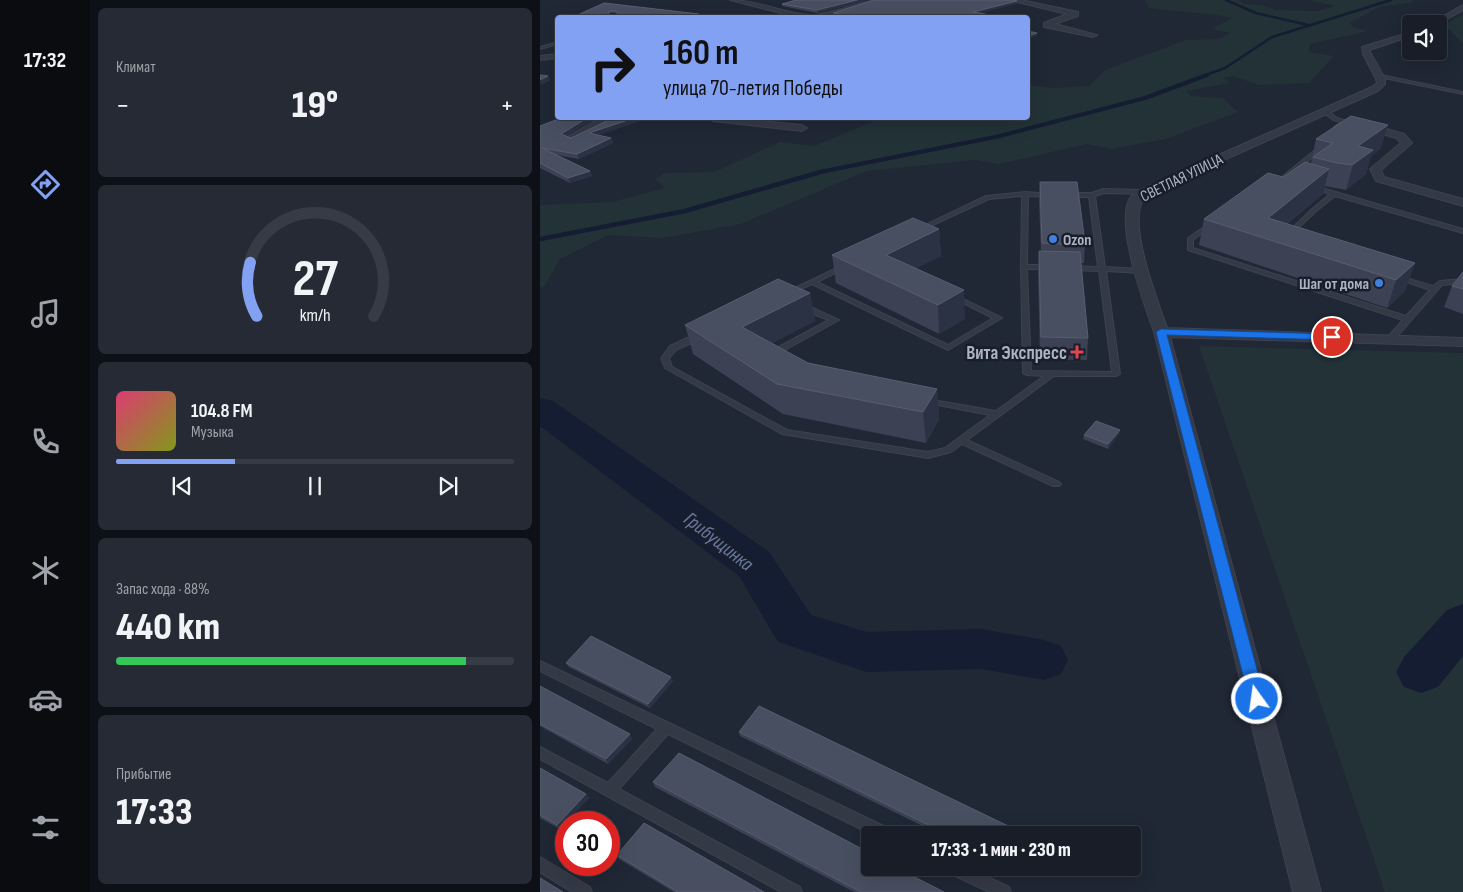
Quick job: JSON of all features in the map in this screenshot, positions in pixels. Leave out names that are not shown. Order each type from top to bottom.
[{"type":"street","points":[[733,0],[802,15]]},
{"type":"street","points":[[819,15],[878,0]]},
{"type":"street","points":[[1012,0],[1075,14],[1047,25],[1093,35]]},
{"type":"street","points":[[1447,16],[1463,7]]},
{"type":"street","points":[[1380,76],[1366,55],[1365,50],[1402,37]]},
{"type":"street","points":[[540,58],[555,56]]},
{"type":"street","name":"СВЕТЛАЯ УЛИЦА","points":[[1307,892],[1161,332],[1142,271],[1132,219],[1135,200],[1144,192],[1375,89],[1380,84],[1380,76]]},
{"type":"street","points":[[570,139],[594,125],[610,120]]},
{"type":"street","points":[[731,120],[802,128]]},
{"type":"street","points":[[1345,121],[1400,136],[1407,143],[1374,170],[1380,179],[1463,203]]},
{"type":"street","points":[[1161,332],[1463,342]]},
{"type":"lane","points":[[540,48],[555,44]]},
{"type":"lane","points":[[1380,76],[1463,93]]},
{"type":"lane","points":[[1324,111],[1334,119],[1345,121]]},
{"type":"lane","points":[[1328,133],[1345,121]]},
{"type":"lane","points":[[1276,182],[1284,178],[1327,143]]},
{"type":"lane","points":[[1284,178],[1293,181]]},
{"type":"lane","points":[[1309,186],[1463,231]]},
{"type":"lane","points":[[1063,195],[1092,195],[1104,191],[1144,192]]},
{"type":"lane","points":[[1025,194],[1024,267],[1027,373],[1116,374],[1092,195]]},
{"type":"lane","points":[[909,235],[988,197],[1025,194],[1054,195]]},
{"type":"lane","points":[[1293,242],[1284,240],[1313,211],[1334,194]]},
{"type":"lane","points":[[1213,223],[1190,240],[1190,249],[1408,319]]},
{"type":"lane","points":[[779,297],[856,260]]},
{"type":"lane","points":[[1024,267],[1101,268],[1142,271]]},
{"type":"lane","points":[[1388,274],[1435,289]]},
{"type":"lane","points":[[1390,339],[1440,283],[1463,281]]},
{"type":"lane","points":[[812,282],[948,348],[998,318],[949,294]]},
{"type":"lane","points":[[793,360],[778,351],[835,320],[795,304]]},
{"type":"lane","points":[[709,331],[674,348],[665,358],[669,368],[785,432],[928,455],[948,450],[1053,373]]},
{"type":"lane","points":[[919,400],[996,414]]},
{"type":"lane","points":[[960,440],[1056,484]]},
{"type":"lane","points":[[540,666],[868,826]]},
{"type":"lane","points":[[609,790],[666,728]]},
{"type":"lane","points":[[540,753],[795,892]]},
{"type":"lane","points":[[540,864],[585,892]]},
{"type":"lane","points":[[971,876],[1004,892]]},
{"type":"shaded area","points":[[1145,0],[1238,0],[1245,4],[1261,5],[1276,10],[1317,11],[1336,6],[1309,0],[1411,0],[1413,2],[1379,7],[1350,23],[1353,27],[1368,31],[1310,44],[1309,52],[1334,56],[1309,83],[1259,85],[1232,76],[1224,78],[1230,83],[1187,91],[1190,96],[1223,98],[1238,112],[1166,139],[1112,149],[1087,144],[999,164],[975,160],[867,171],[741,224],[663,238],[608,235],[560,259],[544,287],[540,288],[540,205],[612,202],[665,188],[655,179],[665,173],[714,172],[780,142],[814,146],[876,120],[1030,120],[1030,85],[1053,88],[1089,86],[1105,70],[1186,40],[1219,39],[1230,33],[1212,29],[1232,18],[1149,8]]},
{"type":"shaded area","points":[[1463,14],[1463,44],[1447,27],[1447,24]]},
{"type":"shaded area","points":[[1199,346],[1463,353],[1463,892],[1385,892]]},
{"type":"building","points":[[796,0],[857,0],[817,10],[782,4]]},
{"type":"building","points":[[874,0],[1017,1],[973,12],[990,15],[836,15],[839,14],[833,13]]},
{"type":"building","points":[[604,3],[699,14],[618,15],[616,11],[609,11],[608,15],[578,15]]},
{"type":"building","points":[[540,75],[548,76],[540,80]]},
{"type":"building","points":[[1351,116],[1388,125],[1358,146],[1373,150],[1352,165],[1313,157],[1333,143],[1316,139]]},
{"type":"building","points":[[556,120],[584,120],[561,134],[571,138],[609,120],[628,120],[589,133],[611,138],[577,154],[542,148],[590,171],[568,178],[540,163],[540,126]]},
{"type":"building","points":[[1305,162],[1329,169],[1268,218],[1415,263],[1396,280],[1204,219],[1268,173],[1283,177]]},
{"type":"building","points":[[1040,182],[1077,182],[1085,243],[1079,243],[1079,245],[1042,243]]},
{"type":"building","points":[[913,218],[939,229],[886,255],[964,290],[938,305],[832,255]]},
{"type":"building","points":[[1039,251],[1080,252],[1088,338],[1041,337]]},
{"type":"building","points":[[1463,272],[1463,289],[1452,286]]},
{"type":"building","points":[[778,279],[810,293],[742,327],[808,363],[937,389],[923,412],[777,384],[685,325]]},
{"type":"building","points":[[1096,421],[1120,430],[1108,444],[1084,435]]},
{"type":"building","points":[[591,636],[671,677],[648,704],[566,663]]},
{"type":"building","points":[[540,686],[630,734],[606,759],[540,724]]},
{"type":"building","points":[[759,706],[1008,826],[931,826],[739,732]]},
{"type":"building","points":[[679,753],[861,848],[861,876],[913,876],[944,892],[861,892],[653,782]]},
{"type":"building","points":[[540,768],[586,794],[570,811],[555,811],[555,824],[540,815]]},
{"type":"building","points":[[644,823],[764,892],[678,892],[620,857],[620,851]]},
{"type":"building","points":[[540,878],[563,892],[540,892]]},
{"type":"waterway","points":[[1226,0],[1256,13],[1308,25]]},
{"type":"waterway","points":[[1203,76],[1225,68],[1272,37],[1391,0]]},
{"type":"waterway","points":[[822,172],[1000,136],[1145,98],[1207,75]]},
{"type":"waterway","points":[[540,239],[685,211],[822,172]]},
{"type":"waterway","name":"Грибущинка","points":[[540,409],[754,564],[795,629],[867,652],[981,649],[1044,660]]},
{"type":"waterway","name":"Грибущинка","points":[[1421,672],[1463,623]]},
{"type":"place","name":"Ozon","points":[[1053,239]]},
{"type":"place","name":"Шаг от дома","points":[[1379,283]]},
{"type":"place","name":"Вита Экспресс","points":[[1077,352]]},
{"type":"route","points":[[1257,699],[1161,332],[1332,337]]}]
